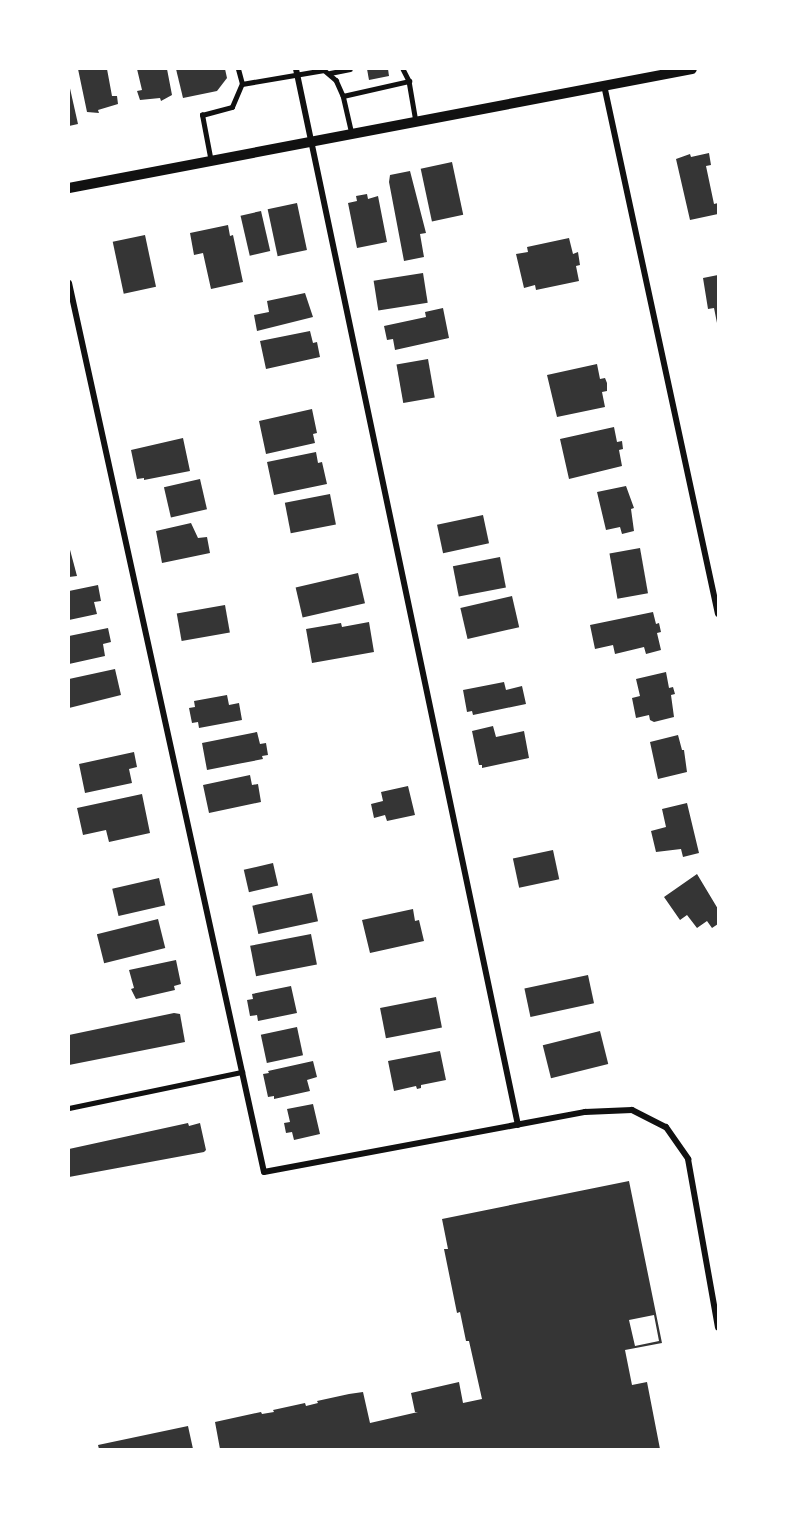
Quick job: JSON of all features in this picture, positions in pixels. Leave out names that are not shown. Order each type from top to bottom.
[{"type":"street","points":[[69,188],[692,69]]},
{"type":"street","points":[[297,71],[314,143],[518,1125]]},
{"type":"street","points":[[604,85],[718,614]]},
{"type":"street","points":[[69,283],[264,1172],[585,1112],[632,1110],[666,1127],[688,1159],[718,1327]]},
{"type":"lane","points":[[211,162],[202,115],[232,107],[242,84],[238,69]]},
{"type":"lane","points":[[330,73],[350,69]]},
{"type":"lane","points":[[403,69],[409,81],[416,122]]},
{"type":"lane","points":[[242,84],[297,71],[324,70],[330,73],[343,96],[351,135]]},
{"type":"lane","points":[[343,96],[409,81]]},
{"type":"lane","points":[[69,1108],[242,1072]]},
{"type":"building","points":[[78,69],[107,69],[112,96],[117,96],[118,104],[98,110],[99,113],[87,112]]},
{"type":"building","points":[[137,69],[167,69],[172,95],[161,101],[160,98],[140,100],[137,91],[142,90]]},
{"type":"building","points":[[176,69],[225,69],[227,78],[217,91],[183,98]]},
{"type":"building","points":[[367,69],[388,69],[389,76],[369,80]]},
{"type":"building","points":[[69,84],[78,124],[69,126]]},
{"type":"building","points":[[709,153],[711,165],[706,166],[714,204],[718,203],[718,214],[690,220],[676,159],[690,154],[691,157]]},
{"type":"building","points":[[452,162],[463,215],[432,221],[421,169]]},
{"type":"building","points":[[410,171],[426,233],[420,234],[424,257],[404,261],[389,182],[390,175]]},
{"type":"building","points":[[367,194],[368,199],[378,196],[387,242],[357,248],[348,203],[357,201],[356,196]]},
{"type":"building","points":[[297,203],[307,250],[278,256],[268,209]]},
{"type":"building","points":[[261,211],[270,251],[250,256],[241,216]]},
{"type":"building","points":[[228,225],[230,236],[233,235],[243,282],[211,289],[203,253],[194,255],[190,233]]},
{"type":"building","points":[[145,235],[156,287],[124,294],[113,242]]},
{"type":"building","points":[[569,238],[573,254],[578,252],[580,265],[576,266],[579,281],[536,290],[535,285],[524,288],[516,254],[528,252],[527,247]]},
{"type":"building","points":[[423,273],[428,303],[378,310],[374,281]]},
{"type":"building","points":[[718,275],[717,323],[714,308],[708,309],[703,278]]},
{"type":"building","points":[[305,293],[313,317],[257,331],[254,315],[269,312],[267,301]]},
{"type":"building","points":[[443,308],[449,338],[395,350],[393,339],[387,340],[384,326],[426,317],[425,312]]},
{"type":"building","points":[[310,331],[313,343],[317,342],[320,357],[266,369],[260,341]]},
{"type":"building","points":[[428,359],[435,397],[403,403],[396,365]]},
{"type":"building","points":[[597,364],[600,379],[605,378],[607,383],[607,391],[602,392],[605,407],[557,417],[547,375]]},
{"type":"building","points":[[312,409],[317,433],[313,434],[315,443],[266,454],[259,421]]},
{"type":"building","points":[[614,427],[617,442],[622,441],[623,449],[619,450],[622,466],[569,479],[560,439]]},
{"type":"building","points":[[183,438],[190,471],[144,480],[144,478],[137,479],[131,450]]},
{"type":"building","points":[[316,452],[318,463],[322,462],[327,484],[274,495],[267,462]]},
{"type":"building","points":[[200,479],[207,509],[171,518],[164,487]]},
{"type":"building","points":[[626,486],[634,508],[631,509],[634,531],[622,534],[620,527],[606,530],[597,492]]},
{"type":"building","points":[[330,494],[336,524],[291,533],[285,503]]},
{"type":"building","points":[[483,515],[489,543],[443,553],[437,525]]},
{"type":"building","points":[[191,523],[198,538],[207,537],[210,553],[162,563],[156,531]]},
{"type":"building","points":[[69,546],[77,576],[69,577]]},
{"type":"building","points":[[640,548],[648,593],[617,599],[609,553]]},
{"type":"building","points":[[500,557],[506,587],[459,597],[453,566]]},
{"type":"building","points":[[358,573],[365,603],[303,618],[296,587]]},
{"type":"building","points":[[98,585],[101,601],[94,602],[97,614],[69,620],[69,591]]},
{"type":"building","points":[[512,596],[519,627],[468,639],[460,608]]},
{"type":"building","points":[[225,605],[230,633],[182,641],[177,614]]},
{"type":"building","points":[[653,612],[661,632],[657,633],[661,650],[646,654],[644,647],[615,654],[613,645],[595,649],[590,625]]},
{"type":"building","points":[[369,622],[374,652],[312,663],[306,629],[341,623],[342,627]]},
{"type":"building","points":[[108,628],[111,642],[103,644],[105,656],[69,664],[69,636]]},
{"type":"building","points":[[115,669],[121,695],[69,708],[69,679]]},
{"type":"building","points":[[666,672],[669,688],[673,687],[675,694],[671,695],[674,717],[654,722],[650,720],[649,715],[636,718],[632,698],[640,696],[636,679]]},
{"type":"building","points":[[504,682],[506,690],[522,686],[526,704],[473,715],[472,711],[467,712],[463,690]]},
{"type":"building","points":[[227,695],[229,705],[239,703],[242,720],[199,728],[198,722],[192,723],[189,708],[195,707],[194,701]]},
{"type":"building","points":[[493,726],[496,737],[524,731],[529,758],[482,768],[482,765],[479,765],[472,731]]},
{"type":"building","points":[[257,732],[260,744],[266,743],[268,755],[262,756],[263,759],[207,770],[202,743]]},
{"type":"building","points":[[678,735],[682,750],[684,750],[687,772],[658,779],[650,742]]},
{"type":"building","points":[[134,752],[137,767],[129,769],[132,783],[85,793],[79,764]]},
{"type":"building","points":[[250,775],[252,785],[258,784],[261,802],[209,813],[203,785]]},
{"type":"building","points":[[408,786],[415,815],[387,821],[385,815],[374,818],[371,804],[383,801],[381,792]]},
{"type":"building","points":[[142,794],[150,833],[109,842],[106,830],[83,835],[77,808]]},
{"type":"building","points":[[687,803],[699,853],[683,857],[681,849],[656,852],[651,831],[666,827],[662,809]]},
{"type":"building","points":[[553,850],[559,879],[519,888],[513,859]]},
{"type":"building","points":[[273,863],[278,885],[249,892],[244,870]]},
{"type":"building","points":[[697,874],[718,909],[718,924],[712,928],[707,921],[697,928],[687,915],[680,920],[664,897]]},
{"type":"building","points":[[159,878],[165,905],[119,916],[112,889]]},
{"type":"building","points":[[312,893],[318,921],[258,934],[252,906]]},
{"type":"building","points":[[413,909],[415,921],[419,920],[424,941],[370,953],[362,920]]},
{"type":"building","points":[[158,919],[165,948],[104,963],[97,934]]},
{"type":"building","points":[[311,934],[317,964],[256,976],[250,946]]},
{"type":"building","points":[[176,960],[181,984],[174,986],[175,990],[136,999],[131,989],[134,988],[129,970]]},
{"type":"building","points":[[588,975],[594,1003],[530,1017],[524,989]]},
{"type":"building","points":[[291,986],[297,1013],[258,1021],[257,1015],[250,1016],[247,1000],[253,999],[252,994]]},
{"type":"building","points":[[436,997],[442,1027],[386,1038],[380,1008]]},
{"type":"building","points":[[174,1013],[180,1014],[185,1042],[69,1065],[69,1035]]},
{"type":"building","points":[[297,1027],[303,1055],[267,1063],[261,1035]]},
{"type":"building","points":[[600,1031],[608,1064],[551,1078],[543,1045]]},
{"type":"building","points":[[440,1051],[446,1080],[421,1085],[421,1088],[417,1089],[416,1086],[394,1091],[388,1061]]},
{"type":"building","points":[[313,1061],[317,1077],[307,1080],[310,1091],[274,1099],[274,1096],[268,1097],[263,1074]]},
{"type":"building","points":[[313,1104],[320,1134],[294,1140],[292,1132],[286,1133],[284,1123],[290,1122],[287,1109]]},
{"type":"building","points":[[188,1123],[189,1126],[200,1123],[206,1150],[204,1152],[69,1177],[69,1149]]},
{"type":"building","points":[[629,1181],[662,1343],[625,1350],[632,1385],[647,1382],[660,1449],[220,1449],[215,1422],[261,1412],[262,1414],[274,1412],[273,1410],[305,1403],[306,1406],[318,1403],[317,1401],[349,1394],[363,1392],[370,1423],[418,1412],[415,1412],[411,1393],[459,1382],[463,1403],[482,1399],[469,1341],[466,1341],[460,1312],[457,1313],[444,1249],[448,1249],[442,1219]],"holes":[[[654,1315],[659,1341],[635,1346],[629,1320]]]},
{"type":"building","points":[[188,1426],[193,1449],[99,1449],[98,1445]]}]
